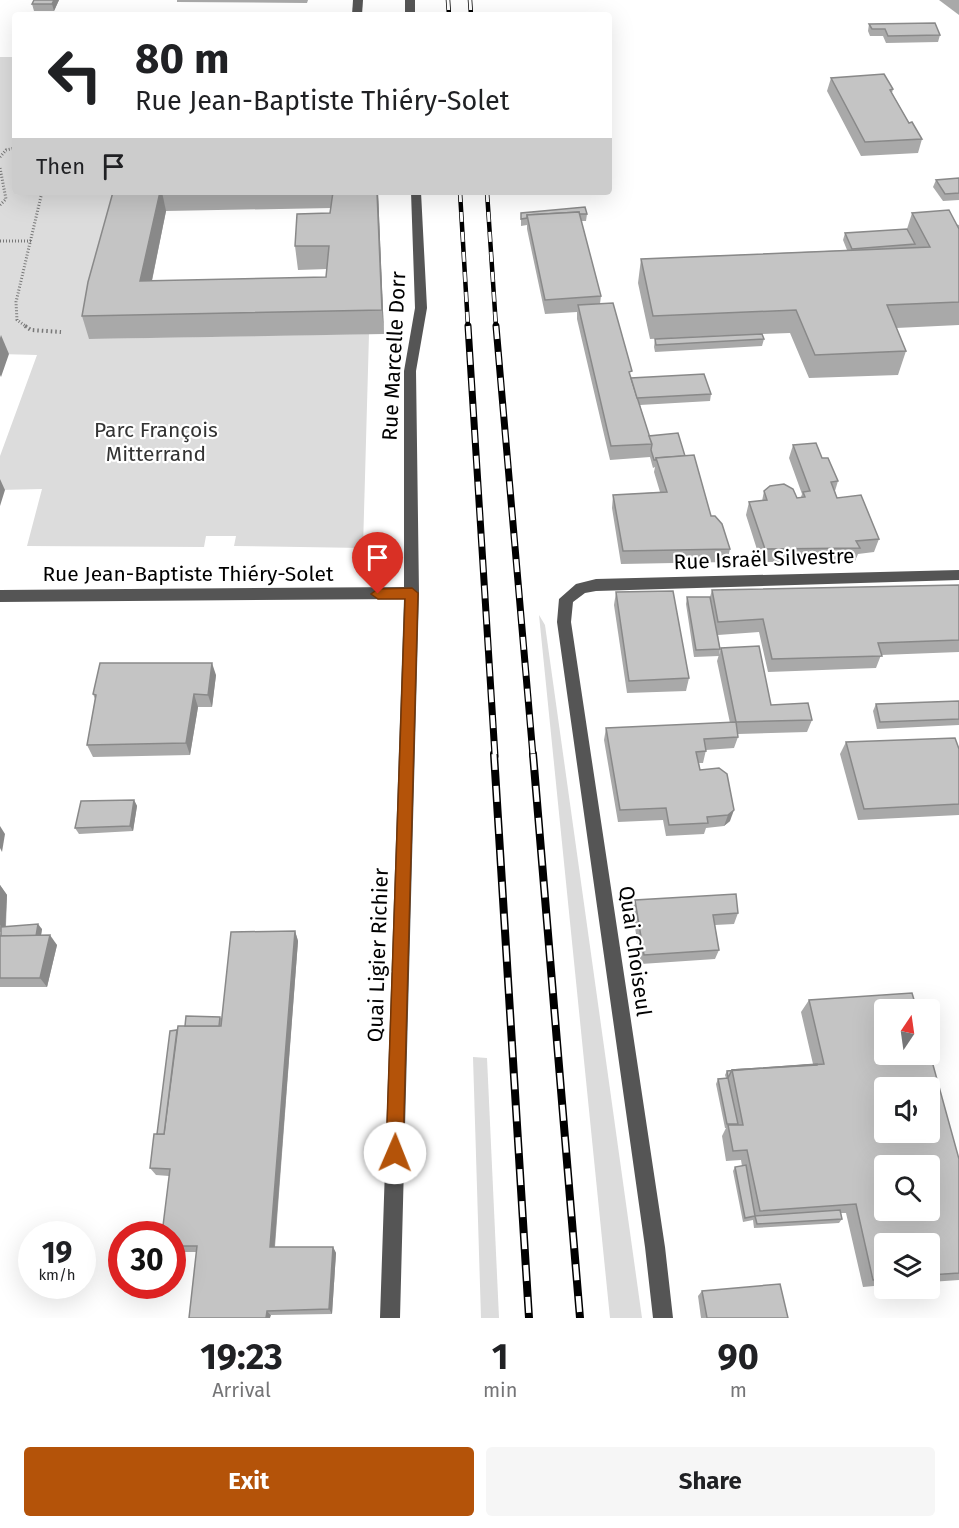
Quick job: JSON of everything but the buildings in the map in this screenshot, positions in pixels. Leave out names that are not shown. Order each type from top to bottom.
[{"type":"street","name":"Rue Marcelle Dorr","points":[[412,593],[410,371],[421,308],[416,195]]},
{"type":"street","name":"Rue Israël Silvestre","points":[[572,593],[581,588],[596,585],[959,575]]},
{"type":"street","name":"Rue Jean-Baptiste Thiéry-Solet","points":[[0,596],[412,593]]},
{"type":"street","name":"Quai Ligier Richier","points":[[390,1318],[412,593]]},
{"type":"street","name":"Quai Choiseul","points":[[572,593],[566,598],[564,622],[656,1247],[663,1318]]},
{"type":"path","points":[[0,157],[6,150],[12,149]]},
{"type":"path","points":[[0,168],[6,199],[0,205]]},
{"type":"path","points":[[41,195],[16,302],[17,320],[32,330],[61,332]]},
{"type":"path","points":[[0,241],[32,241]]},
{"type":"green space","name":"Parc François Mitterrand","points":[[0,57],[12,57],[12,195],[124,195],[90,339],[369,334],[363,548],[234,546],[236,536],[206,536],[204,547],[27,546],[42,489],[0,490],[0,456],[37,355],[0,354]]},
{"type":"green space","points":[[539,615],[545,625],[642,1318],[610,1318]]},
{"type":"green space","points":[[473,1057],[487,1058],[499,1318],[481,1318]]},
{"type":"railway","points":[[448,0],[449,12]]},
{"type":"railway","points":[[470,0],[471,12]]},
{"type":"railway","points":[[460,195],[468,327]]},
{"type":"railway","points":[[487,195],[496,327]]},
{"type":"railway","points":[[468,326],[495,756]]},
{"type":"railway","points":[[496,326],[533,756]]},
{"type":"railway","points":[[494,754],[529,1318]]},
{"type":"railway","points":[[533,754],[580,1318]]},
{"type":"route","points":[[378,594],[412,593],[395,1153]]}]
